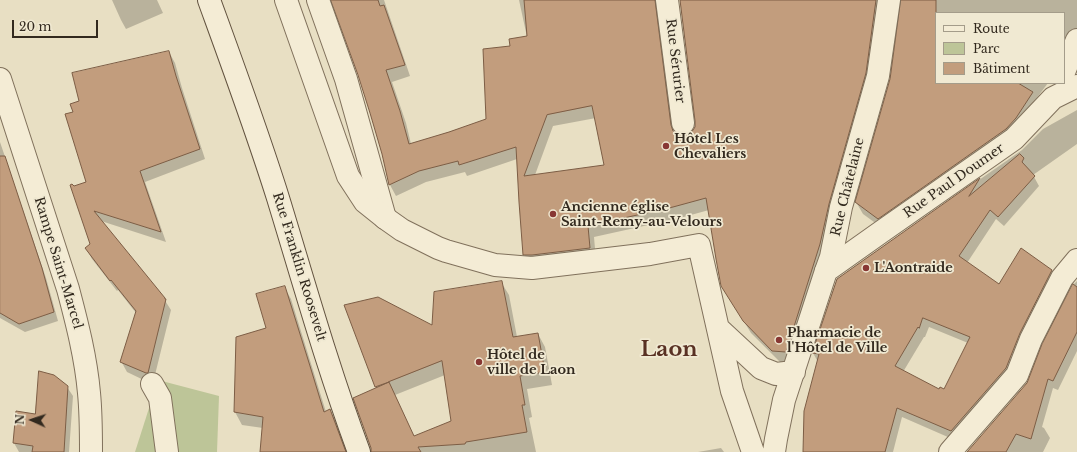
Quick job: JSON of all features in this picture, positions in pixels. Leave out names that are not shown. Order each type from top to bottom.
[{"type":"street","name":"Rue Franklin Roosevelt","points":[[209,0],[263,153],[342,405],[359,452]]},
{"type":"street","points":[[286,0],[348,176],[365,202],[402,230],[438,248],[495,265],[526,268],[650,254],[699,244],[732,391],[753,452]]},
{"type":"street","points":[[318,0],[346,78],[386,218]]},
{"type":"street","name":"Rue Sérurier","points":[[667,0],[683,122]]},
{"type":"street","name":"Rue Châtelaine","points":[[774,452],[784,400],[831,257],[841,207],[878,76],[889,0]]},
{"type":"street","points":[[1065,70],[1077,40]]},
{"type":"street","name":"Rampe Saint-Marcel","points":[[0,79],[68,289],[77,323],[84,357],[89,394],[91,452]]},
{"type":"street","name":"Rue Paul Doumer","points":[[826,271],[1014,139],[1056,91],[1077,86]]},
{"type":"street","points":[[950,452],[1017,375],[1031,339],[1062,278],[1077,260]]},
{"type":"street","points":[[719,329],[761,368],[776,374],[794,372]]},
{"type":"street","points":[[152,384],[160,398],[167,452]]},
{"type":"green space","points":[[158,380],[219,396],[217,452],[135,452]]},
{"type":"building","points":[[331,0],[378,0],[380,6],[384,5],[405,65],[386,70],[400,111],[409,144],[486,119],[483,49],[510,46],[509,39],[527,36],[524,0],[655,0],[671,125],[673,131],[679,135],[684,135],[691,133],[695,127],[695,121],[680,0],[876,0],[866,73],[829,204],[820,244],[786,352],[772,351],[743,321],[721,286],[706,198],[588,226],[590,248],[523,255],[516,147],[459,165],[458,161],[419,171],[389,185],[382,154],[358,75]],"holes":[[[592,106],[604,165],[524,176],[547,115]]]},
{"type":"building","points":[[901,0],[936,0],[935,84],[1020,84],[1033,92],[1016,118],[1006,129],[878,219],[855,202],[890,79]]},
{"type":"building","points":[[169,51],[200,149],[140,171],[161,232],[94,211],[166,299],[148,373],[146,373],[120,362],[136,311],[111,280],[110,281],[85,248],[90,244],[70,185],[72,184],[74,186],[86,182],[65,114],[73,112],[70,104],[79,101],[72,73]]},
{"type":"building","points":[[1020,154],[1024,158],[1022,162],[1035,176],[998,217],[990,210],[959,256],[999,284],[1021,248],[1052,270],[1020,333],[1006,368],[951,431],[897,408],[885,452],[803,452],[804,411],[819,354],[812,353],[837,279],[980,178],[969,196]],"holes":[[[923,318],[970,337],[944,389],[940,387],[939,389],[895,366],[918,327],[919,328]]]},
{"type":"building","points":[[0,156],[5,156],[42,268],[54,312],[19,324],[0,313]]},
{"type":"building","points":[[502,281],[513,337],[538,333],[545,372],[520,376],[525,405],[522,405],[527,432],[466,442],[465,444],[418,447],[421,452],[371,452],[371,448],[353,398],[389,382],[375,387],[344,305],[378,297],[432,325],[434,292]],"holes":[[[442,361],[451,421],[414,436],[389,382]]]},
{"type":"building","points":[[1073,284],[1077,287],[1077,332],[1053,381],[1048,379],[1031,439],[1016,434],[1006,452],[967,452],[1027,383],[1042,344]]},
{"type":"building","points":[[285,286],[324,412],[330,409],[346,452],[260,452],[263,417],[234,412],[236,337],[266,328],[256,294]]},
{"type":"building","points":[[39,371],[54,375],[68,386],[64,452],[32,452],[33,446],[13,443],[16,411],[35,414]]},
{"type":"place","name":"Hôtel Les Chevaliers","points":[[666,146]]},
{"type":"place","name":"Ancienne église Saint-Remy-au-Velours","points":[[553,214]]},
{"type":"place","name":"L'Aontraide","points":[[866,268]]},
{"type":"place","name":"Pharmacie de l'Hôtel de Ville","points":[[779,340]]},
{"type":"place","name":"Hôtel de ville de Laon","points":[[479,362]]},
{"type":"district","name":"Laon","points":[[669,350]]}]
